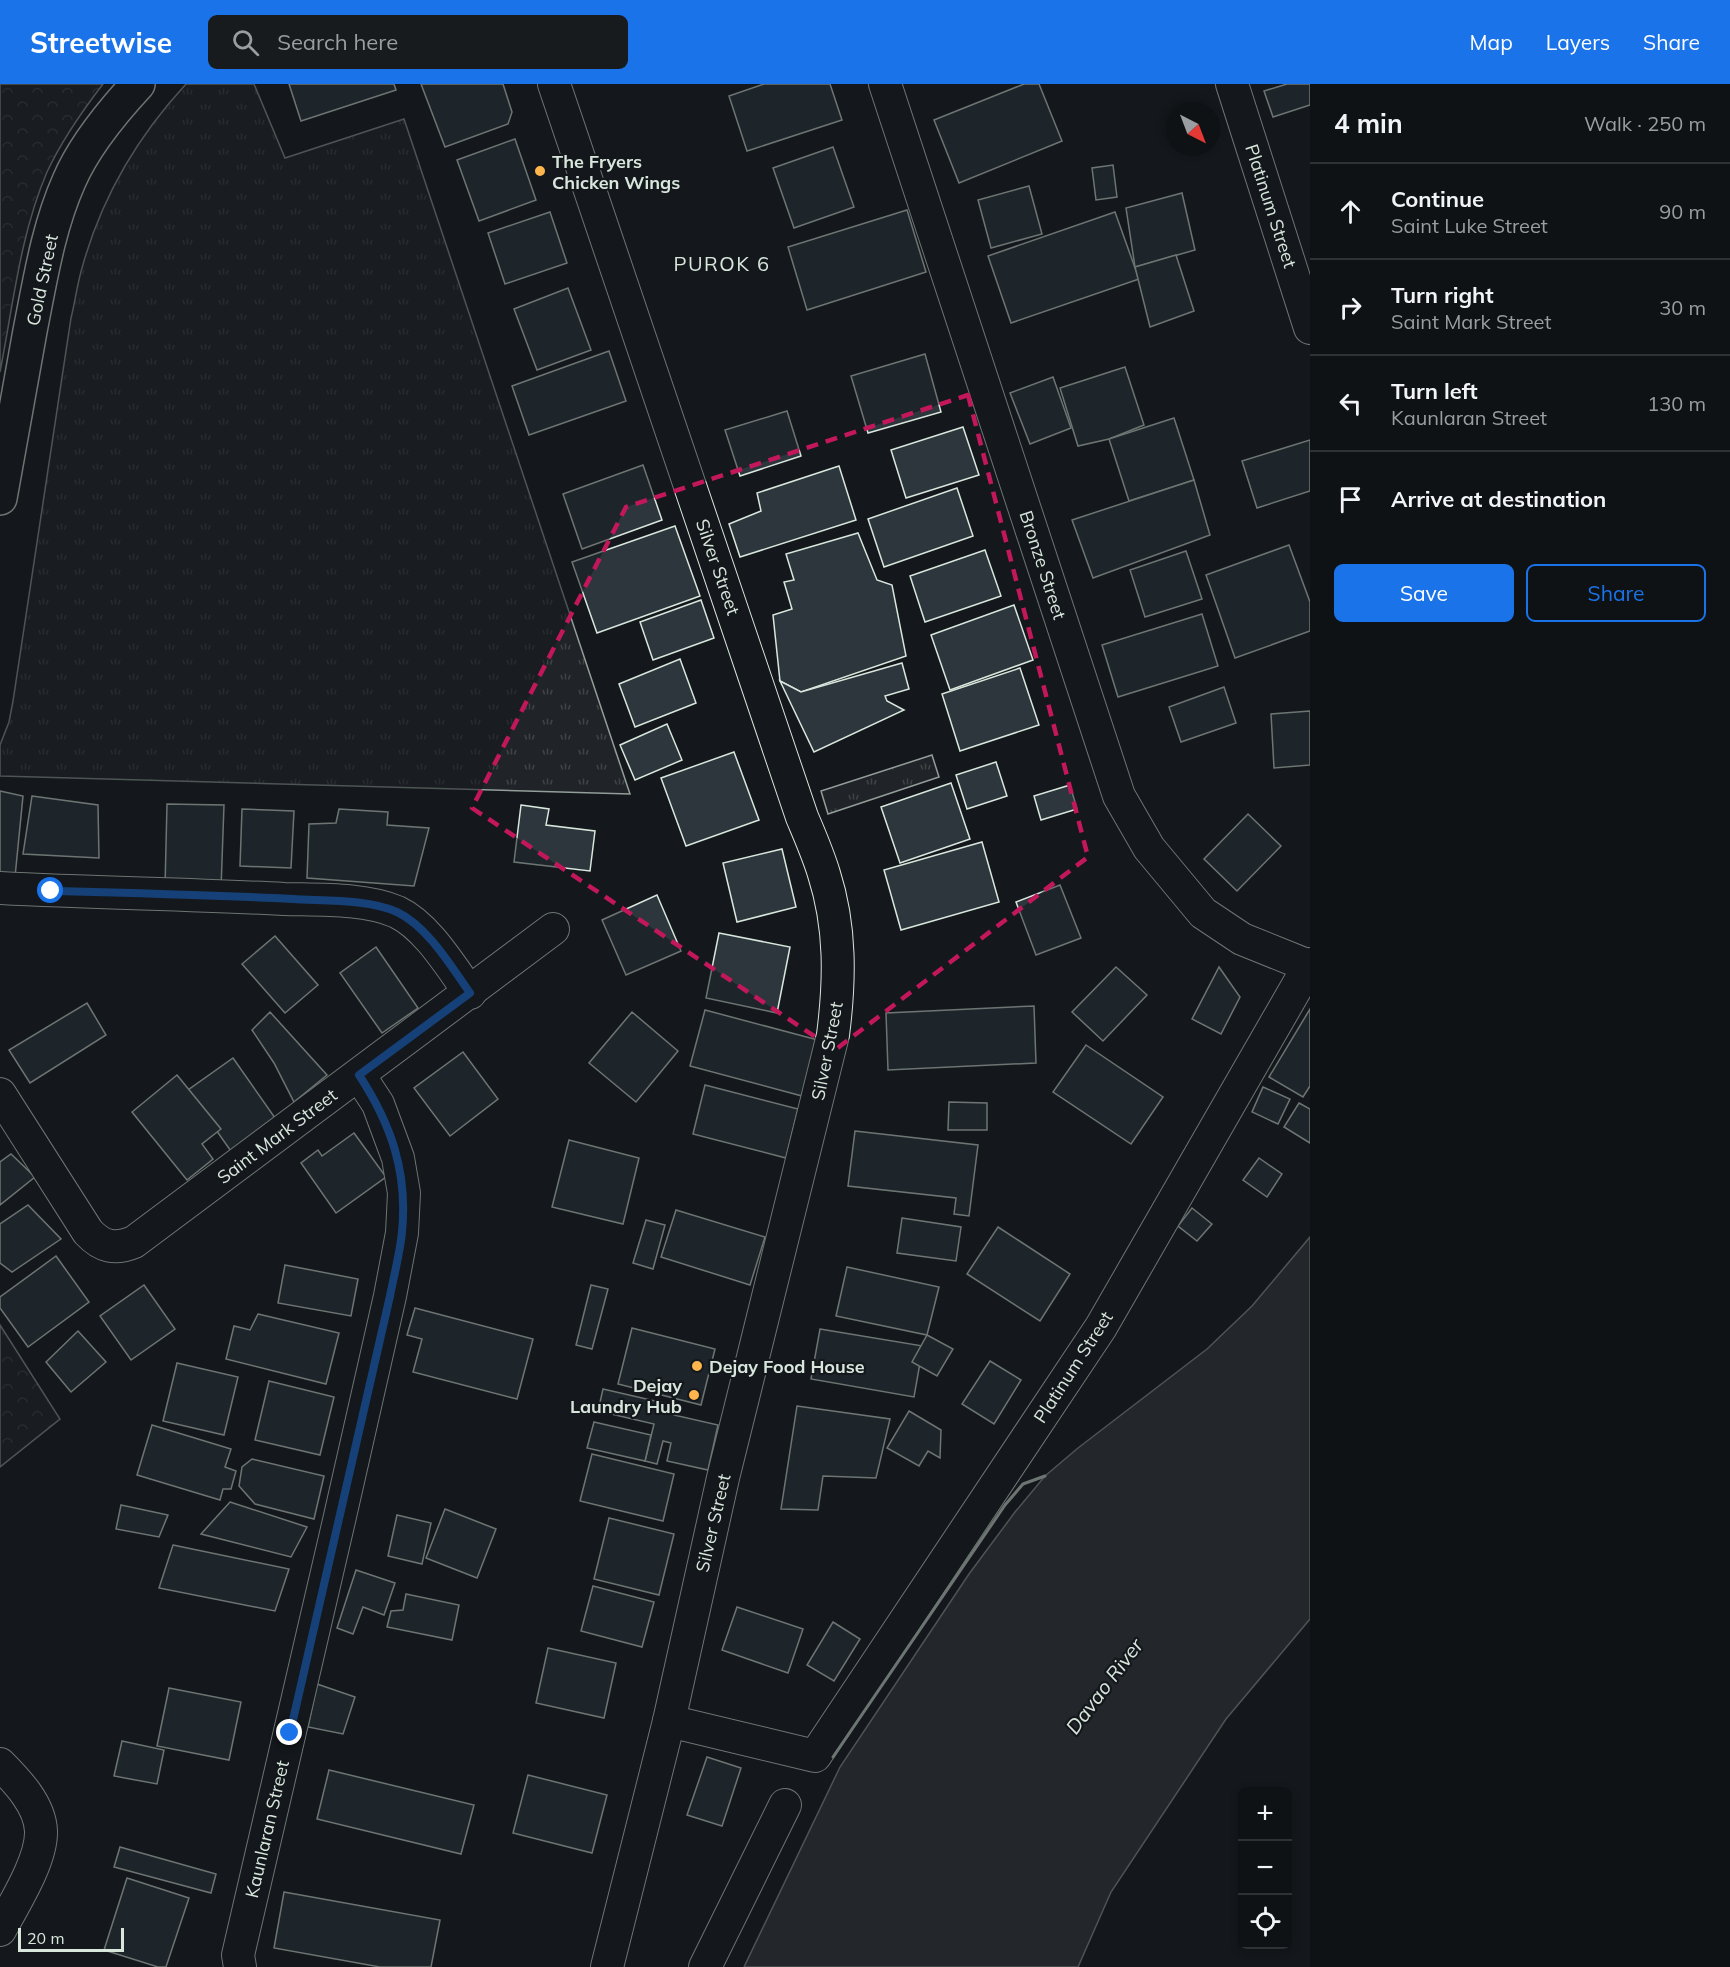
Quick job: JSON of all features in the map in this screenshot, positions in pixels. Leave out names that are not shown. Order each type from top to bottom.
[{"type":"main road","name":"Gold Street","points":[[0,498],[40,275],[60,204],[70,179],[86,151],[138,84]]},
{"type":"street","name":"Silver Street","points":[[554,84],[799,806],[824,873],[833,910],[839,951],[839,991],[833,1035],[723,1478],[669,1721],[607,1967]]},
{"type":"street","name":"Bronze Street","points":[[885,84],[1119,796],[1149,848],[1203,913],[1242,939],[1310,965]]},
{"type":"street","name":"Platinum Street","points":[[1233,84],[1310,328]]},
{"type":"street","points":[[0,888],[212,895],[372,905],[397,912],[416,926],[433,942],[470,993]]},
{"type":"street","name":"Saint Mark Street","points":[[0,1094],[88,1232],[97,1242],[111,1247],[123,1246],[134,1242],[553,929]]},
{"type":"street","name":"Platinum Street","points":[[669,1721],[815,1756],[1101,1327],[1310,965]]},
{"type":"street","name":"Kaunlaran Street","points":[[234,1963],[341,1514],[402,1233],[404,1193],[398,1158],[378,1104],[359,1075]]},
{"type":"street","points":[[0,1764],[21,1786],[34,1807],[41,1831],[36,1859],[0,1930]]},
{"type":"street","points":[[705,1967],[785,1805]]},
{"type":"highlighted area","points":[[968,395],[1088,857],[835,1050],[472,808],[626,507]]},
{"type":"green space","points":[[0,84],[103,84],[59,149],[38,196],[18,271],[0,372]]},
{"type":"green space","points":[[186,84],[254,84],[285,158],[404,119],[630,794],[0,776],[0,745],[9,722],[13,701],[71,318],[80,274],[100,217],[123,170],[152,125]]},
{"type":"green space","points":[[932,755],[939,777],[828,814],[821,791]]},
{"type":"green space","points":[[0,1325],[60,1419],[0,1467]]},
{"type":"water","name":"Davao River","points":[[1310,1237],[1310,1619],[1226,1719],[1111,1892],[1078,1967],[744,1967],[840,1767],[969,1574],[1015,1512],[1045,1476],[1207,1349],[1252,1306]]},
{"type":"building","points":[[289,84],[394,84],[396,90],[301,121]]},
{"type":"building","points":[[421,84],[503,84],[512,112],[508,124],[445,147]]},
{"type":"building","points":[[764,84],[830,84],[842,120],[747,151],[729,96]]},
{"type":"building","points":[[1024,84],[1039,84],[1062,141],[959,183],[934,120]]},
{"type":"building","points":[[1287,84],[1310,84],[1310,105],[1273,117],[1264,91]]},
{"type":"building","points":[[515,139],[536,200],[479,221],[457,160]]},
{"type":"building","points":[[833,147],[854,207],[794,228],[773,168]]},
{"type":"building","points":[[1113,165],[1117,197],[1096,200],[1092,168]]},
{"type":"building","points":[[1029,186],[1042,234],[991,248],[978,200]]},
{"type":"building","points":[[1182,193],[1195,250],[1135,267],[1126,208]]},
{"type":"building","points":[[907,210],[926,272],[807,310],[788,247]]},
{"type":"building","points":[[550,212],[567,263],[505,284],[488,233]]},
{"type":"building","points":[[1115,212],[1139,279],[1011,323],[988,256]]},
{"type":"building","points":[[1176,255],[1194,311],[1150,327],[1135,267]]},
{"type":"building","points":[[568,288],[591,350],[537,370],[514,309]]},
{"type":"building","points":[[609,351],[626,401],[529,435],[512,386]]},
{"type":"building","points":[[925,354],[941,412],[868,433],[851,376]]},
{"type":"building","points":[[1125,367],[1144,425],[1109,439],[1078,446],[1060,388]]},
{"type":"building","points":[[1053,377],[1071,428],[1030,444],[1010,393]]},
{"type":"building","points":[[787,411],[801,456],[740,476],[725,430]]},
{"type":"building","points":[[1174,418],[1194,480],[1129,501],[1109,439]]},
{"type":"building","points":[[963,427],[979,475],[906,498],[891,450]]},
{"type":"building","points":[[1310,440],[1310,491],[1257,508],[1242,461]]},
{"type":"building","points":[[643,465],[662,520],[582,549],[563,494]]},
{"type":"building","points":[[839,466],[856,520],[740,557],[729,524],[761,511],[757,493]]},
{"type":"building","points":[[1194,480],[1210,535],[1093,578],[1072,520]]},
{"type":"building","points":[[957,488],[973,536],[884,567],[868,519]]},
{"type":"building","points":[[675,526],[700,596],[597,633],[572,562]]},
{"type":"building","points":[[858,533],[877,580],[892,585],[906,656],[801,692],[780,681],[773,615],[792,609],[784,582],[794,580],[786,554]]},
{"type":"building","points":[[1289,545],[1310,602],[1310,631],[1235,658],[1206,575]]},
{"type":"building","points":[[985,550],[1001,596],[925,622],[910,576]]},
{"type":"building","points":[[1186,551],[1202,599],[1145,617],[1130,570]]},
{"type":"building","points":[[701,600],[714,638],[653,660],[640,622]]},
{"type":"building","points":[[1014,605],[1033,660],[950,690],[931,635]]},
{"type":"building","points":[[1202,614],[1218,666],[1118,697],[1102,645]]},
{"type":"building","points":[[680,659],[696,703],[635,727],[619,684]]},
{"type":"building","points":[[902,663],[909,689],[885,696],[887,701],[904,710],[814,752],[780,681],[801,692]]},
{"type":"building","points":[[1020,668],[1039,725],[960,751],[942,694]]},
{"type":"building","points":[[1224,687],[1236,723],[1181,742],[1169,707]]},
{"type":"building","points":[[1310,711],[1310,765],[1274,768],[1271,714]]},
{"type":"building","points":[[667,724],[682,760],[635,780],[620,745]]},
{"type":"building","points":[[734,752],[759,820],[686,846],[661,778]]},
{"type":"building","points":[[996,762],[1007,796],[967,809],[956,775]]},
{"type":"building","points":[[951,783],[970,839],[900,863],[881,807]]},
{"type":"building","points":[[1070,785],[1077,809],[1041,820],[1034,796]]},
{"type":"building","points":[[0,791],[23,796],[15,877],[0,876]]},
{"type":"building","points":[[32,796],[98,805],[99,858],[23,854]]},
{"type":"building","points":[[167,804],[224,805],[221,889],[165,887]]},
{"type":"building","points":[[521,805],[549,809],[546,825],[595,831],[590,871],[514,862]]},
{"type":"building","points":[[242,809],[294,811],[291,868],[240,866]]},
{"type":"building","points":[[339,809],[388,812],[387,825],[429,828],[414,886],[307,878],[309,824],[336,823]]},
{"type":"building","points":[[1248,814],[1281,846],[1237,891],[1204,859]]},
{"type":"building","points":[[982,842],[999,902],[901,930],[884,870]]},
{"type":"building","points":[[782,849],[796,907],[737,922],[723,863]]},
{"type":"building","points":[[1060,885],[1081,938],[1036,955],[1016,902]]},
{"type":"building","points":[[657,895],[681,951],[626,975],[602,920]]},
{"type":"building","points":[[719,933],[790,947],[777,1013],[706,998]]},
{"type":"building","points":[[275,936],[318,985],[285,1013],[242,964]]},
{"type":"building","points":[[376,947],[418,1008],[382,1033],[340,973]]},
{"type":"building","points":[[1116,967],[1147,995],[1103,1041],[1072,1012]]},
{"type":"building","points":[[1219,967],[1240,997],[1221,1034],[1192,1019]]},
{"type":"building","points":[[87,1003],[106,1035],[30,1083],[9,1050]]},
{"type":"building","points":[[1034,1006],[1036,1063],[888,1070],[886,1013]]},
{"type":"building","points":[[1310,1009],[1310,1086],[1303,1097],[1269,1077]]},
{"type":"building","points":[[705,1010],[818,1040],[802,1096],[690,1066]]},
{"type":"building","points":[[270,1012],[327,1075],[294,1102],[274,1063],[252,1030]]},
{"type":"building","points":[[632,1012],[678,1051],[636,1102],[589,1063]]},
{"type":"building","points":[[1086,1045],[1163,1097],[1131,1144],[1053,1092]]},
{"type":"building","points":[[463,1052],[498,1099],[450,1136],[414,1088]]},
{"type":"building","points":[[233,1058],[280,1125],[235,1157],[188,1090]]},
{"type":"building","points":[[177,1075],[221,1129],[202,1144],[213,1159],[187,1180],[132,1112]]},
{"type":"building","points":[[705,1085],[798,1109],[786,1158],[693,1134]]},
{"type":"building","points":[[1263,1087],[1290,1099],[1278,1124],[1252,1112]]},
{"type":"building","points":[[949,1102],[987,1103],[987,1130],[948,1130]]},
{"type":"building","points":[[1299,1103],[1310,1109],[1310,1143],[1284,1127]]},
{"type":"building","points":[[855,1131],[978,1145],[969,1216],[954,1214],[956,1198],[848,1186]]},
{"type":"building","points":[[354,1133],[386,1177],[336,1213],[301,1163],[318,1150],[322,1156]]},
{"type":"building","points":[[569,1140],[639,1158],[623,1224],[552,1207]]},
{"type":"building","points":[[11,1154],[35,1177],[0,1205],[0,1162]]},
{"type":"building","points":[[1259,1158],[1282,1174],[1267,1197],[1243,1180]]},
{"type":"building","points":[[28,1205],[61,1239],[12,1272],[0,1263],[0,1224]]},
{"type":"building","points":[[1192,1208],[1212,1224],[1197,1241],[1178,1226]]},
{"type":"building","points":[[676,1210],[765,1237],[750,1285],[661,1257]]},
{"type":"building","points":[[902,1218],[961,1227],[956,1261],[897,1253]]},
{"type":"building","points":[[646,1220],[665,1225],[653,1269],[633,1263]]},
{"type":"building","points":[[998,1227],[1070,1274],[1040,1321],[967,1274]]},
{"type":"building","points":[[56,1256],[89,1302],[28,1347],[0,1308],[0,1297]]},
{"type":"building","points":[[285,1265],[358,1279],[351,1316],[278,1303]]},
{"type":"building","points":[[847,1267],[939,1287],[927,1335],[836,1316]]},
{"type":"building","points":[[144,1285],[175,1329],[131,1360],[100,1316]]},
{"type":"building","points":[[591,1285],[608,1289],[592,1349],[576,1345]]},
{"type":"building","points":[[415,1308],[533,1339],[517,1399],[413,1372],[422,1339],[407,1335]]},
{"type":"building","points":[[258,1314],[339,1333],[326,1384],[226,1359],[234,1326],[250,1330]]},
{"type":"building","points":[[632,1328],[715,1349],[701,1405],[618,1384]]},
{"type":"building","points":[[820,1329],[923,1346],[914,1397],[811,1379]]},
{"type":"building","points":[[78,1331],[106,1362],[71,1392],[46,1362]]},
{"type":"building","points":[[927,1335],[953,1349],[937,1376],[912,1362]]},
{"type":"building","points":[[990,1361],[1021,1380],[994,1424],[962,1404]]},
{"type":"building","points":[[177,1363],[238,1377],[224,1435],[163,1421]]},
{"type":"building","points":[[269,1381],[334,1397],[320,1455],[255,1440]]},
{"type":"building","points":[[603,1389],[677,1406],[674,1415],[718,1425],[708,1470],[667,1461],[671,1443],[663,1441],[657,1464],[645,1461],[654,1424],[598,1411]]},
{"type":"building","points":[[797,1406],[890,1419],[876,1478],[823,1476],[818,1510],[781,1509]]},
{"type":"building","points":[[909,1411],[941,1430],[940,1458],[928,1451],[919,1466],[887,1448]]},
{"type":"building","points":[[594,1422],[651,1435],[645,1461],[587,1448]]},
{"type":"building","points":[[152,1425],[231,1449],[225,1467],[236,1471],[231,1489],[223,1489],[220,1500],[137,1475]]},
{"type":"building","points":[[592,1454],[674,1474],[663,1521],[580,1501]]},
{"type":"building","points":[[252,1459],[324,1476],[314,1519],[255,1504],[239,1486],[242,1467]]},
{"type":"building","points":[[230,1502],[307,1527],[291,1557],[201,1534]]},
{"type":"building","points":[[121,1505],[168,1515],[159,1537],[116,1529]]},
{"type":"building","points":[[445,1509],[496,1529],[477,1578],[426,1558]]},
{"type":"building","points":[[397,1515],[431,1523],[422,1564],[388,1556]]},
{"type":"building","points":[[609,1518],[674,1534],[659,1595],[594,1579]]},
{"type":"building","points":[[173,1545],[289,1569],[275,1611],[159,1588]]},
{"type":"building","points":[[356,1570],[395,1583],[384,1615],[363,1607],[353,1634],[337,1628]]},
{"type":"building","points":[[593,1586],[654,1602],[642,1647],[581,1631]]},
{"type":"building","points":[[406,1594],[459,1605],[452,1640],[387,1627],[391,1611],[403,1610]]},
{"type":"building","points":[[737,1607],[803,1629],[788,1673],[722,1650]]},
{"type":"building","points":[[833,1622],[860,1639],[834,1681],[807,1665]]},
{"type":"building","points":[[548,1648],[616,1663],[604,1718],[536,1703]]},
{"type":"building","points":[[317,1684],[355,1697],[343,1734],[308,1727]]},
{"type":"building","points":[[169,1688],[241,1702],[229,1760],[157,1746]]},
{"type":"building","points":[[122,1741],[164,1750],[157,1784],[114,1776]]},
{"type":"building","points":[[707,1757],[741,1768],[722,1826],[687,1815]]},
{"type":"building","points":[[329,1770],[474,1805],[461,1854],[317,1819]]},
{"type":"building","points":[[528,1775],[607,1795],[592,1853],[513,1833]]},
{"type":"building","points":[[120,1847],[216,1874],[211,1893],[114,1867]]},
{"type":"building","points":[[127,1878],[189,1898],[166,1967],[158,1967],[104,1950]]},
{"type":"building","points":[[284,1892],[440,1920],[431,1967],[380,1967],[274,1948]]},
{"type":"wall","points":[[833,1757],[1005,1505],[1023,1484],[1045,1476]]},
{"type":"place","name":"The Fryers Chicken Wings","points":[[540,171]]},
{"type":"place","name":"Dejay Food House","points":[[697,1366]]},
{"type":"place","name":"Dejay Laundry Hub","points":[[694,1395]]},
{"type":"district","name":"PUROK 6","points":[[722,263]]},
{"type":"route","points":[[51,891],[212,895],[372,905],[397,912],[416,926],[433,942],[470,993],[359,1075],[378,1104],[398,1158],[404,1193],[402,1233],[390,1296],[290,1733]]}]
